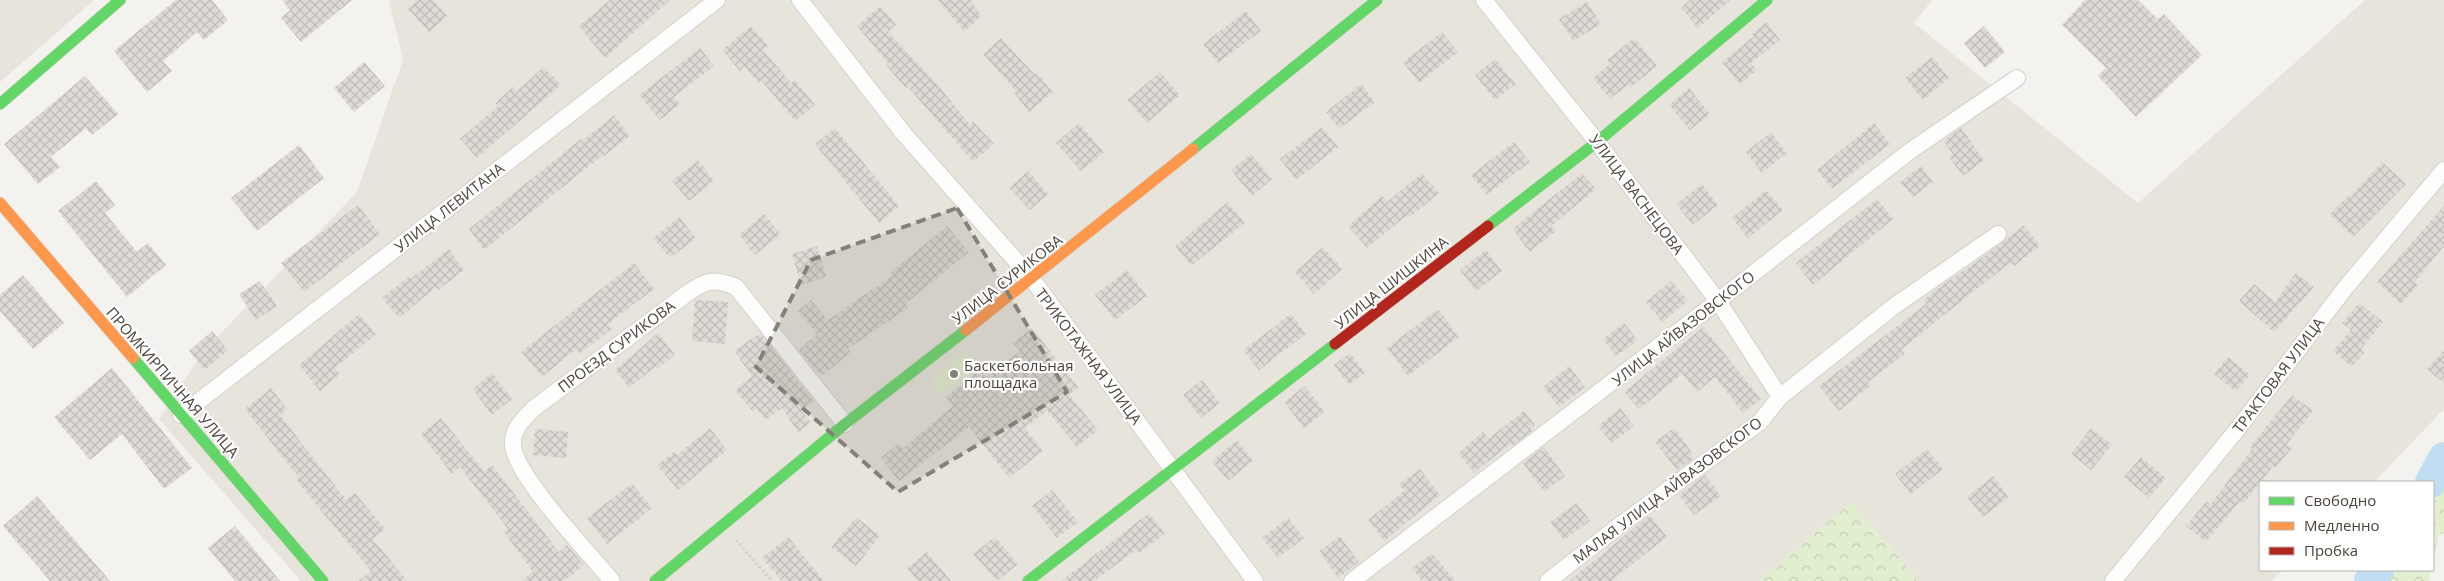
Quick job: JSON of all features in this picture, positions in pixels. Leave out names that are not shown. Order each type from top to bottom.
[{"type":"street","points":[[0,104],[120,0]]},
{"type":"street","name":"УЛИЦА ЛЕВИТАНА","points":[[181,415],[717,0]]},
{"type":"street","name":"ТРИКОТАЖНАЯ УЛИЦА","points":[[800,0],[904,134],[1032,279],[1255,581]]},
{"type":"street","name":"УЛИЦА СУРИКОВА","points":[[655,581],[845,424],[1032,279],[1377,0]]},
{"type":"street","name":"УЛИЦА ВАСНЕЦОВА","points":[[1484,0],[1597,142],[1718,301],[1780,397]]},
{"type":"street","name":"УЛИЦА ШИШКИНА","points":[[1028,581],[1597,142],[1767,0]]},
{"type":"street","name":"УЛИЦА АЙВАЗОВСКОГО","points":[[1352,581],[1718,301],[1910,151],[2017,78]]},
{"type":"street","name":"ТРАКТОВАЯ УЛИЦА","points":[[2113,581],[2236,431],[2346,287],[2444,170]]},
{"type":"street","name":"ПРОМКИРПИЧНАЯ УЛИЦА","points":[[0,203],[323,581]]},
{"type":"street","name":"МАЛАЯ УЛИЦА АЙВАЗОВСКОГО","points":[[1548,581],[1620,525],[1760,422],[1780,397],[1893,307],[1998,234]]},
{"type":"street","name":"ПРОЕЗД СУРИКОВА","points":[[612,581],[532,485],[520,466],[512,446],[514,435],[534,409],[685,295],[703,283],[720,280],[736,287],[845,424]]},
{"type":"path","points":[[723,524],[772,581]]},
{"type":"highlighted area","points":[[957,208],[1067,392],[898,492],[756,367],[811,260]]},
{"type":"shaded area","points":[[0,0],[94,0],[0,82]]},
{"type":"shaded area","points":[[389,0],[1932,0],[1914,23],[2138,203],[2365,0],[2444,0],[2444,409],[2375,481],[2259,481],[2259,571],[2283,571],[2271,581],[301,581],[159,419],[202,353],[357,192],[403,60]]},
{"type":"green space","name":"Баскетбольная площадка","points":[[966,352],[979,367],[939,395],[931,380]]},
{"type":"green space","points":[[2444,483],[2444,532],[2439,535],[2434,558],[2434,500]]},
{"type":"green space","points":[[1852,502],[1918,581],[1759,581]]},
{"type":"green space","points":[[2391,571],[2431,571],[2429,581],[2385,581]]},
{"type":"building","points":[[176,0],[212,0],[228,20],[204,40],[197,32],[163,61],[172,71],[147,92],[114,51]]},
{"type":"building","points":[[282,0],[352,0],[301,42],[281,18],[290,10]]},
{"type":"building","points":[[418,0],[433,0],[447,16],[429,32],[408,9]]},
{"type":"building","points":[[610,0],[670,0],[605,58],[579,26]]},
{"type":"building","points":[[938,0],[970,0],[982,16],[964,32]]},
{"type":"building","points":[[1690,0],[1730,0],[1698,28],[1681,8]]},
{"type":"building","points":[[2085,0],[2138,0],[2158,19],[2164,14],[2202,55],[2136,117],[2098,76],[2106,68],[2062,25]]},
{"type":"building","points":[[1587,2],[1601,24],[1573,41],[1559,19]]},
{"type":"building","points":[[880,6],[896,24],[888,32],[938,85],[970,125],[973,121],[994,144],[973,162],[908,87],[906,88],[886,65],[888,63],[857,26]]},
{"type":"building","points":[[1246,11],[1261,31],[1218,63],[1203,44]]},
{"type":"building","points":[[1766,22],[1780,40],[1751,63],[1757,70],[1740,84],[1722,62],[1754,36],[1752,34]]},
{"type":"building","points":[[751,26],[768,46],[763,50],[791,83],[795,80],[815,105],[795,121],[761,80],[758,83],[744,66],[740,71],[722,50]]},
{"type":"building","points":[[1984,26],[2005,52],[1985,68],[1964,43]]},
{"type":"building","points":[[1442,32],[1458,52],[1419,83],[1403,62]]},
{"type":"building","points":[[1001,38],[1035,75],[1037,73],[1053,92],[1029,112],[1014,93],[1016,91],[983,54]]},
{"type":"building","points":[[1634,38],[1657,66],[1631,87],[1629,84],[1610,99],[1593,78],[1610,64],[1607,60]]},
{"type":"building","points":[[700,48],[714,66],[674,97],[680,104],[660,120],[639,95]]},
{"type":"building","points":[[1932,57],[1949,78],[1923,100],[1905,78]]},
{"type":"building","points":[[1495,59],[1516,84],[1495,100],[1475,75]]},
{"type":"building","points":[[364,62],[385,86],[354,112],[334,88]]},
{"type":"building","points":[[544,67],[561,85],[477,158],[460,139],[498,106],[495,103],[513,87],[517,91]]},
{"type":"building","points":[[1160,72],[1180,95],[1147,123],[1127,100]]},
{"type":"building","points":[[85,76],[118,114],[92,135],[86,128],[51,157],[60,167],[38,184],[4,144]]},
{"type":"building","points":[[1361,84],[1375,102],[1339,129],[1326,112]]},
{"type":"building","points":[[1689,88],[1710,114],[1690,130],[1669,105]]},
{"type":"building","points":[[614,115],[630,136],[603,155],[484,250],[469,229],[581,139],[582,141]]},
{"type":"building","points":[[1079,123],[1104,152],[1081,171],[1056,143]]},
{"type":"building","points":[[1874,123],[1890,144],[1832,189],[1817,170]]},
{"type":"building","points":[[1322,127],[1338,147],[1296,180],[1280,159]]},
{"type":"building","points":[[835,128],[899,206],[879,223],[815,144]]},
{"type":"building","points":[[1961,128],[1984,160],[1963,176],[1949,157],[1953,154],[1943,141]]},
{"type":"building","points":[[1771,132],[1787,153],[1762,173],[1746,152]]},
{"type":"building","points":[[1514,142],[1530,162],[1487,195],[1471,175]]},
{"type":"building","points":[[299,145],[324,178],[257,231],[231,198]]},
{"type":"building","points":[[1251,154],[1272,179],[1252,196],[1231,170]]},
{"type":"building","points":[[698,160],[714,181],[689,201],[672,181]]},
{"type":"building","points":[[2382,162],[2406,184],[2353,237],[2330,214],[2348,196],[2350,197]]},
{"type":"building","points":[[1921,166],[1933,182],[1913,197],[1900,182]]},
{"type":"building","points":[[1028,171],[1048,194],[1030,210],[1009,188]]},
{"type":"building","points":[[1422,173],[1439,193],[1409,218],[1407,215],[1367,248],[1348,226],[1382,196],[1387,202]]},
{"type":"building","points":[[1582,173],[1596,189],[1551,226],[1556,231],[1530,252],[1512,229]]},
{"type":"building","points":[[96,181],[115,205],[105,213],[137,252],[148,243],[166,265],[127,297],[58,211]]},
{"type":"building","points":[[1702,184],[1718,205],[1693,225],[1676,204]]},
{"type":"building","points":[[1766,190],[1783,210],[1748,238],[1732,218]]},
{"type":"building","points":[[1877,199],[1893,219],[1813,285],[1796,263]]},
{"type":"building","points":[[1228,202],[1245,223],[1191,266],[1175,246]]},
{"type":"building","points":[[358,205],[380,234],[304,292],[281,263]]},
{"type":"building","points":[[2444,206],[2444,246],[2415,282],[2418,285],[2401,304],[2377,282]]},
{"type":"building","points":[[764,214],[781,234],[755,255],[739,235]]},
{"type":"building","points":[[679,217],[696,238],[670,258],[653,238]]},
{"type":"building","points":[[2024,225],[2040,246],[2014,266],[2011,262],[1901,350],[1905,354],[1868,382],[1870,386],[1839,411],[1819,386],[1926,304],[1923,300]]},
{"type":"building","points":[[947,226],[969,252],[905,304],[908,308],[848,349],[851,352],[821,377],[799,350],[817,334],[798,311],[811,300],[828,320],[892,276],[890,273]]},
{"type":"building","points":[[817,246],[826,277],[801,285],[792,254]]},
{"type":"building","points":[[1323,247],[1342,269],[1314,294],[1295,272]]},
{"type":"building","points":[[449,249],[464,270],[438,290],[436,287],[399,318],[382,298],[408,277],[410,279]]},
{"type":"building","points":[[1486,250],[1502,271],[1476,291],[1460,270]]},
{"type":"building","points":[[634,263],[654,289],[608,324],[612,329],[579,354],[576,349],[542,377],[521,352]]},
{"type":"building","points":[[1127,270],[1147,296],[1115,320],[1095,295]]},
{"type":"building","points":[[2296,273],[2314,287],[2274,332],[2239,301],[2254,284],[2275,302]]},
{"type":"building","points":[[23,275],[64,323],[33,349],[0,311],[0,295]]},
{"type":"building","points":[[260,281],[277,306],[256,320],[239,294]]},
{"type":"building","points":[[1671,281],[1688,301],[1662,322],[1646,302]]},
{"type":"building","points":[[695,300],[728,302],[725,344],[692,341]]},
{"type":"building","points":[[2359,303],[2383,322],[2361,349],[2365,352],[2352,367],[2333,351],[2351,330],[2342,323]]},
{"type":"building","points":[[1438,309],[1459,337],[1408,376],[1387,348]]},
{"type":"building","points":[[359,314],[376,334],[335,368],[340,374],[320,391],[299,365]]},
{"type":"building","points":[[1291,314],[1306,334],[1259,370],[1243,350]]},
{"type":"building","points":[[1624,323],[1638,340],[1616,356],[1603,339]]},
{"type":"building","points":[[1703,327],[1761,399],[1743,413],[1715,377],[1697,392],[1682,374],[1639,409],[1624,392]]},
{"type":"building","points":[[1032,328],[1079,388],[1069,395],[1098,430],[1077,447],[1047,411],[1025,428],[1043,451],[1009,478],[969,427],[899,481],[881,458],[899,443],[903,448],[953,406],[946,397],[980,370],[986,377],[1020,351],[1013,343]]},
{"type":"building","points":[[212,331],[228,350],[205,370],[189,351]]},
{"type":"building","points":[[658,333],[675,355],[658,368],[656,366],[629,388],[615,370]]},
{"type":"building","points":[[760,333],[814,401],[801,410],[811,423],[798,432],[782,408],[766,420],[757,409],[753,412],[735,390],[752,376],[734,351]]},
{"type":"building","points":[[2444,350],[2444,383],[2427,369]]},
{"type":"building","points":[[1350,353],[1365,373],[1349,385],[1334,365]]},
{"type":"building","points":[[2228,357],[2250,375],[2236,392],[2214,374]]},
{"type":"building","points":[[1569,366],[1585,387],[1559,407],[1543,387]]},
{"type":"building","points":[[112,368],[192,468],[164,489],[122,434],[90,460],[54,417]]},
{"type":"building","points":[[492,373],[512,399],[492,415],[472,389]]},
{"type":"building","points":[[1202,380],[1220,403],[1201,418],[1183,395]]},
{"type":"building","points":[[1305,386],[1325,412],[1304,428],[1284,402]]},
{"type":"building","points":[[271,388],[287,409],[280,415],[346,500],[355,493],[385,529],[373,539],[407,581],[358,581],[371,571],[296,480],[299,478],[245,409]]},
{"type":"building","points":[[2292,395],[2313,411],[2287,444],[2292,448],[2275,468],[2273,466],[2261,481],[2259,481],[2259,484],[2244,503],[2240,501],[2206,542],[2186,526],[2207,501],[2211,504],[2252,449],[2250,447]]},
{"type":"building","points":[[1620,408],[1634,426],[1612,443],[1598,426]]},
{"type":"building","points":[[1524,411],[1535,425],[1530,429],[1532,431],[1511,447],[1509,445],[1474,473],[1458,453],[1483,432],[1488,439]]},
{"type":"building","points":[[441,418],[484,471],[492,465],[559,552],[567,545],[584,565],[564,581],[522,581],[533,572],[504,532],[508,529],[460,467],[452,474],[421,434]]},
{"type":"building","points":[[710,428],[727,450],[678,490],[657,465],[674,452],[677,455]]},
{"type":"building","points":[[1674,428],[1693,454],[1691,456],[1693,459],[1677,470],[1655,442]]},
{"type":"building","points":[[2091,428],[2112,445],[2091,470],[2071,454]]},
{"type":"building","points":[[535,429],[568,432],[566,458],[533,455]]},
{"type":"building","points":[[1237,440],[1253,461],[1228,481],[1212,461]]},
{"type":"building","points":[[1544,447],[1565,476],[1544,492],[1523,463]]},
{"type":"building","points":[[1927,449],[1943,469],[1911,494],[1895,474]]},
{"type":"building","points":[[2141,457],[2166,478],[2149,498],[2124,477]]},
{"type":"building","points":[[1420,469],[1440,495],[1384,541],[1368,520],[1404,491],[1399,484]]},
{"type":"building","points":[[1705,475],[1721,496],[1694,515],[1679,495]]},
{"type":"building","points":[[1993,476],[2009,497],[1983,517],[1967,497]]},
{"type":"building","points":[[632,483],[652,508],[607,544],[587,518]]},
{"type":"building","points":[[1052,490],[1078,522],[1057,538],[1032,506]]},
{"type":"building","points":[[37,496],[110,581],[50,581],[3,526]]},
{"type":"building","points":[[1577,503],[1590,521],[1564,540],[1550,522]]},
{"type":"building","points":[[1149,513],[1165,534],[1139,553],[1136,550],[1094,581],[1061,581]]},
{"type":"building","points":[[1650,515],[1667,537],[1611,581],[1569,581]]},
{"type":"building","points":[[856,517],[880,536],[856,566],[831,547]]},
{"type":"building","points":[[1288,518],[1304,538],[1278,558],[1262,538]]},
{"type":"building","points":[[235,526],[280,581],[235,581],[208,548]]},
{"type":"building","points":[[1340,536],[1359,562],[1338,578],[1319,551]]},
{"type":"building","points":[[788,537],[824,581],[782,581],[762,558]]},
{"type":"building","points":[[995,537],[1018,564],[997,581],[973,554]]},
{"type":"building","points":[[927,552],[951,581],[918,581],[907,568]]},
{"type":"building","points":[[1432,553],[1455,581],[1422,581],[1412,568]]},
{"type":"waterway","points":[[2432,481],[2444,458]]},
{"type":"waterway","points":[[2370,581],[2377,571]]},
{"type":"traffic: fast","points":[[0,104],[120,0]]},
{"type":"traffic: fast","points":[[1193,149],[1377,0]]},
{"type":"traffic: fast","points":[[1488,226],[1597,142],[1767,0]]},
{"type":"traffic: fast","points":[[655,581],[845,424],[966,330]]},
{"type":"traffic: fast","points":[[1028,581],[1335,344]]},
{"type":"traffic: fast","points":[[133,358],[323,581]]},
{"type":"traffic: slow","points":[[966,330],[1193,149]]},
{"type":"traffic: slow","points":[[0,203],[133,358]]},
{"type":"traffic: jam","points":[[1335,344],[1488,226]]},
{"type":"place","name":"Баскетбольная площадка","points":[[954,374]]}]
